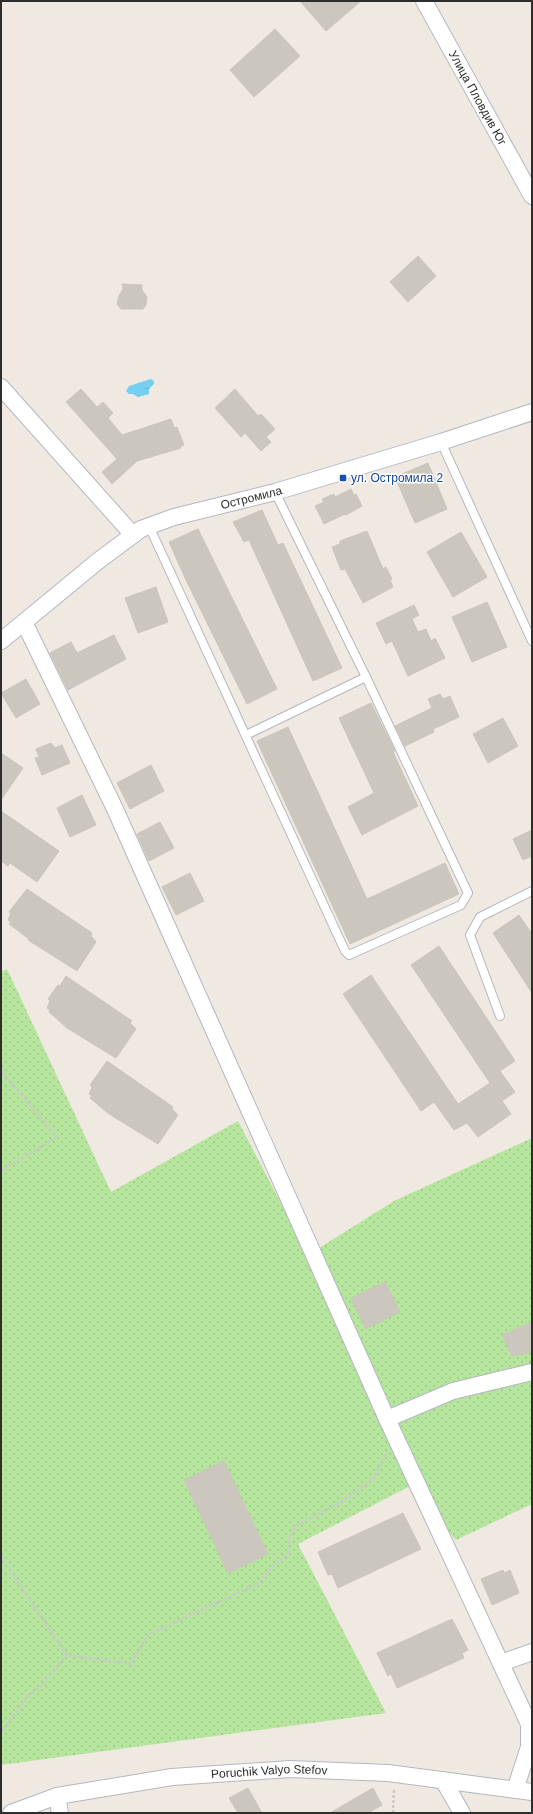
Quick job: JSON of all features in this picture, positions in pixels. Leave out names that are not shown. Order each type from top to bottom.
[{"type":"street","name":"Улица Пловдив Юг","points":[[424,1],[532,196]]},
{"type":"street","points":[[1,387],[133,535]]},
{"type":"street","name":"Остромила","points":[[1,641],[98,561],[141,529],[174,517],[275,492],[441,442],[532,412]]},
{"type":"street","points":[[24,622],[114,809],[387,1419],[529,1724],[529,1747],[515,1790]]},
{"type":"street","points":[[387,1419],[453,1391],[532,1372]]},
{"type":"street","points":[[501,1663],[532,1652]]},
{"type":"street","name":"Poruchik Valyo Stefov","points":[[11,1813],[57,1796],[172,1776],[290,1769],[395,1774],[532,1792]]},
{"type":"street","points":[[443,1780],[462,1813]]},
{"type":"street","points":[[57,1796],[60,1813]]},
{"type":"lane","points":[[441,442],[532,641]]},
{"type":"lane","points":[[148,526],[345,951],[349,954],[461,905],[468,893],[366,677],[275,492]]},
{"type":"lane","points":[[246,735],[366,677]]},
{"type":"lane","points":[[500,1016],[470,935],[480,917],[532,891]]},
{"type":"path","points":[[1,1071],[58,1137],[1,1171]]},
{"type":"path","points":[[1,1557],[67,1655],[132,1664],[148,1635],[259,1583],[272,1567],[288,1554],[290,1538],[297,1525],[342,1501],[374,1478],[388,1449]]},
{"type":"path","points":[[1,1733],[27,1697],[42,1685],[67,1655]]},
{"type":"path","points":[[393,1813],[395,1774]]},
{"type":"green space","points":[[7,969],[111,1192],[238,1121],[308,1255],[394,1201],[532,1138],[532,1504],[456,1540],[410,1486],[298,1544],[386,1713],[1,1765],[1,972]]},
{"type":"water","points":[[151,379],[154,381],[154,384],[149,389],[149,394],[138,397],[133,394],[129,394],[126,391],[129,386]]},
{"type":"building","points":[[300,1],[361,1],[326,31]]},
{"type":"building","points":[[275,29],[300,56],[254,97],[230,70]]},
{"type":"building","points":[[418,256],[436,276],[408,302],[390,282]]},
{"type":"building","points":[[122,284],[142,285],[142,290],[147,297],[146,305],[143,309],[121,309],[117,304],[123,289]]},
{"type":"building","points":[[81,389],[97,407],[103,402],[113,413],[108,418],[122,435],[171,419],[174,428],[177,427],[184,445],[180,446],[181,448],[137,461],[112,484],[102,472],[117,459],[66,402]]},
{"type":"building","points":[[235,389],[258,416],[261,414],[275,429],[266,437],[271,442],[261,451],[245,433],[241,437],[215,408]]},
{"type":"building","points":[[428,463],[447,509],[415,523],[395,477]]},
{"type":"building","points":[[351,489],[354,495],[356,494],[362,506],[346,515],[345,514],[324,524],[315,506],[324,502],[322,499],[334,494],[335,497]]},
{"type":"building","points":[[262,510],[278,545],[283,543],[342,668],[313,681],[249,540],[244,542],[233,522]]},
{"type":"building","points":[[198,529],[277,689],[247,704],[169,542]]},
{"type":"building","points":[[367,531],[383,569],[386,567],[392,579],[390,580],[393,587],[363,603],[345,569],[341,570],[332,547],[340,544],[340,541]]},
{"type":"building","points":[[461,532],[487,577],[453,597],[427,552]]},
{"type":"building","points":[[156,587],[168,622],[138,633],[125,598]]},
{"type":"building","points":[[487,602],[507,647],[472,662],[452,617]]},
{"type":"building","points":[[414,605],[419,615],[412,619],[418,632],[426,629],[431,641],[435,638],[445,658],[408,676],[392,641],[386,644],[376,623]]},
{"type":"building","points":[[114,635],[126,659],[68,690],[50,653],[71,642],[77,653]]},
{"type":"building","points":[[26,679],[40,704],[16,718],[1,693]]},
{"type":"building","points":[[440,694],[443,699],[450,696],[459,717],[433,729],[434,732],[405,746],[395,726],[432,708],[428,699]]},
{"type":"building","points":[[371,703],[395,751],[393,752],[418,806],[362,835],[348,807],[374,793],[339,718]]},
{"type":"building","points":[[503,718],[518,746],[488,763],[473,734]]},
{"type":"building","points":[[288,727],[367,899],[445,863],[459,894],[350,944],[257,741]]},
{"type":"building","points":[[51,743],[55,748],[62,745],[70,763],[42,775],[35,758],[39,757],[36,749]]},
{"type":"building","points":[[1,753],[23,768],[1,800]]},
{"type":"building","points":[[151,765],[164,791],[130,809],[117,783]]},
{"type":"building","points":[[82,795],[96,825],[70,837],[57,808]]},
{"type":"building","points":[[1,811],[59,851],[37,882],[10,863],[8,866],[1,861]]},
{"type":"building","points":[[160,822],[174,848],[149,861],[137,834]]},
{"type":"building","points":[[532,830],[532,856],[523,860],[513,839]]},
{"type":"building","points":[[190,873],[204,901],[176,915],[162,887]]},
{"type":"building","points":[[27,889],[92,933],[91,936],[96,942],[77,971],[28,940],[29,939],[9,924],[11,922],[8,920],[11,913],[9,912]]},
{"type":"building","points":[[519,915],[532,934],[532,993],[493,933]]},
{"type":"building","points":[[439,946],[515,1061],[500,1071],[515,1092],[502,1101],[511,1114],[478,1137],[467,1123],[454,1130],[434,1102],[421,1111],[343,994],[371,975],[458,1104],[490,1083],[411,965]]},
{"type":"building","points":[[66,976],[132,1021],[130,1023],[136,1029],[116,1058],[67,1028],[49,1012],[50,1010],[47,1008],[50,1001],[48,999],[58,985],[60,986]]},
{"type":"building","points":[[107,1061],[173,1107],[172,1109],[178,1115],[158,1144],[109,1114],[90,1098],[92,1096],[89,1094],[92,1087],[90,1085]]},
{"type":"building","points":[[385,1282],[400,1312],[366,1329],[351,1298]]},
{"type":"building","points":[[532,1322],[532,1352],[512,1356],[502,1335]]},
{"type":"building","points":[[224,1461],[268,1554],[228,1573],[184,1480]]},
{"type":"building","points":[[403,1513],[421,1549],[338,1588],[332,1574],[328,1575],[318,1552]]},
{"type":"building","points":[[503,1570],[504,1573],[510,1570],[519,1593],[492,1605],[481,1579]]},
{"type":"building","points":[[452,1619],[468,1650],[462,1653],[464,1658],[397,1688],[391,1674],[388,1676],[377,1653]]},
{"type":"building","points":[[248,1788],[262,1813],[238,1813],[229,1798]]},
{"type":"building","points":[[373,1788],[382,1805],[368,1813],[330,1813]]},
{"type":"place","name":"ул. Остромила 2","points":[[343,478]]}]
